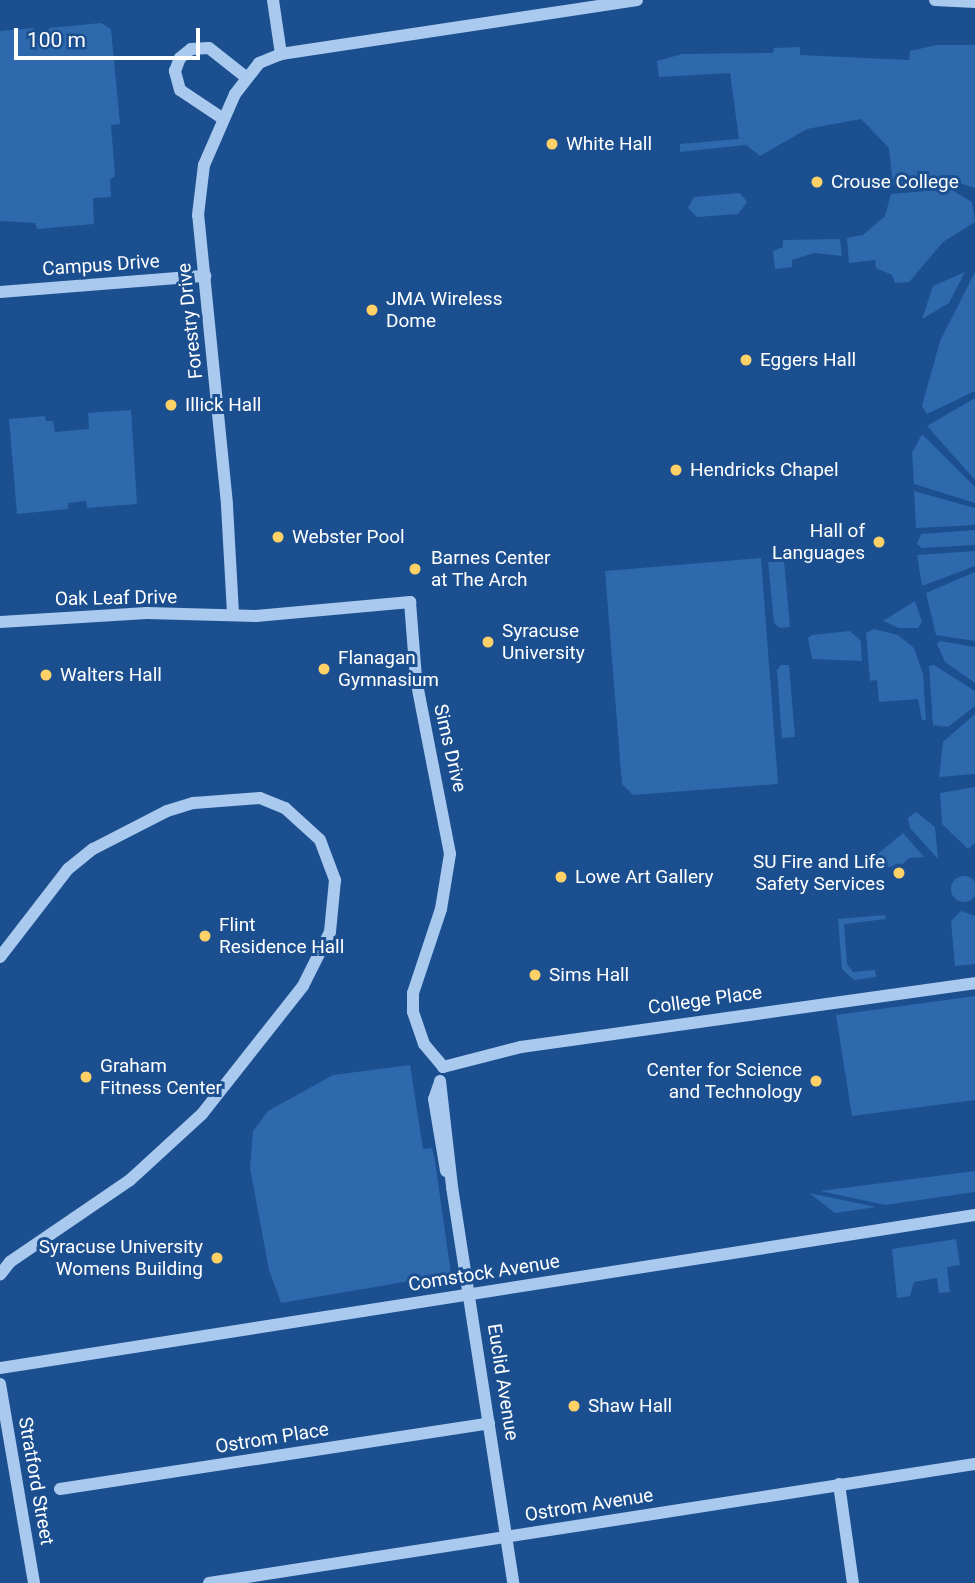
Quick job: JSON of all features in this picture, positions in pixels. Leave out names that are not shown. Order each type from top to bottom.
[{"type":"street","points":[[273,0],[281,54],[637,0]]},
{"type":"street","points":[[935,0],[975,2]]},
{"type":"street","points":[[222,118],[180,90],[175,71],[180,58],[191,49],[209,48],[247,78]]},
{"type":"street","name":"Forestry Drive","points":[[233,614],[198,215],[200,187],[222,118],[247,78],[264,60],[281,54]]},
{"type":"street","name":"Campus Drive","points":[[0,292],[205,276]]},
{"type":"street","name":"Sims Drive","points":[[233,614],[256,616],[410,602],[416,679],[450,854],[441,909],[413,993],[413,1012],[424,1044],[443,1067]]},
{"type":"street","name":"Oak Leaf Drive","points":[[0,622],[233,614]]},
{"type":"street","points":[[0,957],[38,904],[85,856],[128,829],[194,803],[260,798],[285,808],[320,840],[335,880],[330,932],[303,986],[202,1114],[130,1180],[10,1262],[0,1275]]},
{"type":"street","name":"College Place","points":[[443,1067],[521,1047],[975,983]]},
{"type":"street","name":"Euclid Avenue","points":[[443,1067],[440,1080],[452,1187],[513,1583]]},
{"type":"street","name":"Comstock Avenue","points":[[0,1368],[975,1215]]},
{"type":"street","name":"Stratford Street","points":[[0,1384],[34,1583]]},
{"type":"street","name":"Ostrom Place","points":[[60,1489],[489,1423]]},
{"type":"street","name":"Ostrom Avenue","points":[[209,1583],[975,1464]]},
{"type":"street","points":[[839,1484],[853,1583]]},
{"type":"shaded area","points":[[101,23],[111,29],[120,124],[111,125],[115,176],[110,180],[111,197],[93,198],[94,224],[37,229],[35,223],[0,221],[0,31],[33,28],[35,35],[48,33],[49,28]]},
{"type":"shaded area","points":[[937,45],[975,45],[975,188],[950,180],[893,185],[889,148],[861,119],[807,129],[760,156],[746,145],[680,152],[680,144],[739,139],[730,73],[659,77],[657,61],[682,54],[773,53],[774,48],[800,47],[800,55],[909,60],[910,51]]},
{"type":"shaded area","points":[[950,189],[972,202],[975,222],[943,242],[909,282],[895,283],[892,275],[876,268],[875,260],[849,263],[847,238],[863,235],[885,216],[891,194]]},
{"type":"shaded area","points":[[740,193],[747,202],[738,214],[697,217],[688,208],[694,197]]},
{"type":"shaded area","points":[[840,239],[842,256],[814,253],[792,260],[792,267],[775,269],[773,251],[783,247],[783,240]]},
{"type":"shaded area","points":[[965,272],[949,303],[922,319],[933,286]]},
{"type":"shaded area","points":[[975,272],[975,391],[927,414],[922,406],[940,341]]},
{"type":"shaded area","points":[[975,398],[975,480],[927,426]]},
{"type":"shaded area","points":[[131,410],[137,504],[87,508],[86,501],[68,503],[68,509],[17,514],[9,419],[45,416],[46,421],[53,421],[55,432],[89,429],[88,413]]},
{"type":"shaded area","points":[[922,434],[975,487],[975,503],[914,484],[912,453]]},
{"type":"shaded area","points":[[914,491],[975,508],[975,525],[916,528]]},
{"type":"shaded area","points":[[975,530],[975,545],[922,548],[917,544],[921,534]]},
{"type":"shaded area","points":[[975,551],[975,566],[922,586],[917,555]]},
{"type":"shaded area","points":[[761,558],[778,784],[633,795],[622,784],[605,571]]},
{"type":"shaded area","points":[[784,561],[790,627],[780,628],[774,623],[768,562]]},
{"type":"shaded area","points":[[975,572],[975,641],[936,635],[926,593]]},
{"type":"shaded area","points":[[915,601],[922,622],[918,628],[899,628],[883,621]]},
{"type":"shaded area","points":[[874,629],[898,635],[914,648],[923,674],[926,720],[922,720],[918,699],[879,702],[877,680],[870,681],[866,633]]},
{"type":"shaded area","points":[[850,631],[861,641],[862,661],[812,659],[808,638],[812,635]]},
{"type":"shaded area","points":[[940,641],[975,647],[975,683],[945,662],[937,644]]},
{"type":"shaded area","points":[[781,665],[789,665],[795,737],[782,738],[777,670]]},
{"type":"shaded area","points":[[934,665],[975,691],[975,706],[948,727],[933,725],[929,666]]},
{"type":"shaded area","points":[[975,714],[975,774],[939,777],[943,742]]},
{"type":"shaded area","points":[[975,787],[975,843],[968,849],[942,824],[940,793]]},
{"type":"shaded area","points":[[916,812],[935,827],[938,859],[910,828],[908,818]]},
{"type":"shaded area","points":[[903,833],[924,857],[909,858],[901,866],[874,868],[875,856]]},
{"type":"shaded area","points":[[964,876],[973,880],[977,889],[973,898],[964,902],[955,898],[951,889],[955,880]]},
{"type":"shaded area","points":[[961,911],[975,916],[975,964],[955,966],[951,921]]},
{"type":"shaded area","points":[[885,915],[886,919],[844,924],[847,964],[853,972],[875,970],[876,977],[854,980],[842,969],[838,919]]},
{"type":"shaded area","points":[[975,996],[975,1100],[852,1116],[836,1015]]},
{"type":"shaded area","points":[[410,1065],[423,1149],[432,1148],[435,1161],[451,1274],[281,1303],[269,1270],[250,1168],[253,1131],[268,1111],[333,1075]]},
{"type":"shaded area","points":[[975,1171],[975,1192],[885,1205],[820,1191]]},
{"type":"shaded area","points":[[809,1193],[876,1207],[835,1213]]},
{"type":"shaded area","points":[[956,1239],[960,1265],[947,1267],[950,1292],[939,1293],[937,1278],[914,1282],[910,1296],[897,1298],[892,1249]]},
{"type":"place","name":"White Hall","points":[[552,144]]},
{"type":"place","name":"Crouse College","points":[[817,182]]},
{"type":"place","name":"JMA Wireless Dome","points":[[372,310]]},
{"type":"place","name":"Eggers Hall","points":[[746,360]]},
{"type":"place","name":"Illick Hall","points":[[171,405]]},
{"type":"place","name":"Hendricks Chapel","points":[[676,470]]},
{"type":"place","name":"Webster Pool","points":[[278,537]]},
{"type":"place","name":"Hall of Languages","points":[[879,542]]},
{"type":"place","name":"Barnes Center at The Arch","points":[[415,569]]},
{"type":"place","name":"Syracuse University","points":[[488,642]]},
{"type":"place","name":"Flanagan Gymnasium","points":[[324,669]]},
{"type":"place","name":"Walters Hall","points":[[46,675]]},
{"type":"place","name":"SU Fire and Life Safety Services","points":[[899,873]]},
{"type":"place","name":"Lowe Art Gallery","points":[[561,877]]},
{"type":"place","name":"Flint Residence Hall","points":[[205,936]]},
{"type":"place","name":"Sims Hall","points":[[535,975]]},
{"type":"place","name":"Graham Fitness Center","points":[[86,1077]]},
{"type":"place","name":"Center for Science and Technology","points":[[816,1081]]},
{"type":"place","name":"Syracuse University Womens Building","points":[[217,1258]]},
{"type":"place","name":"Shaw Hall","points":[[574,1406]]}]
